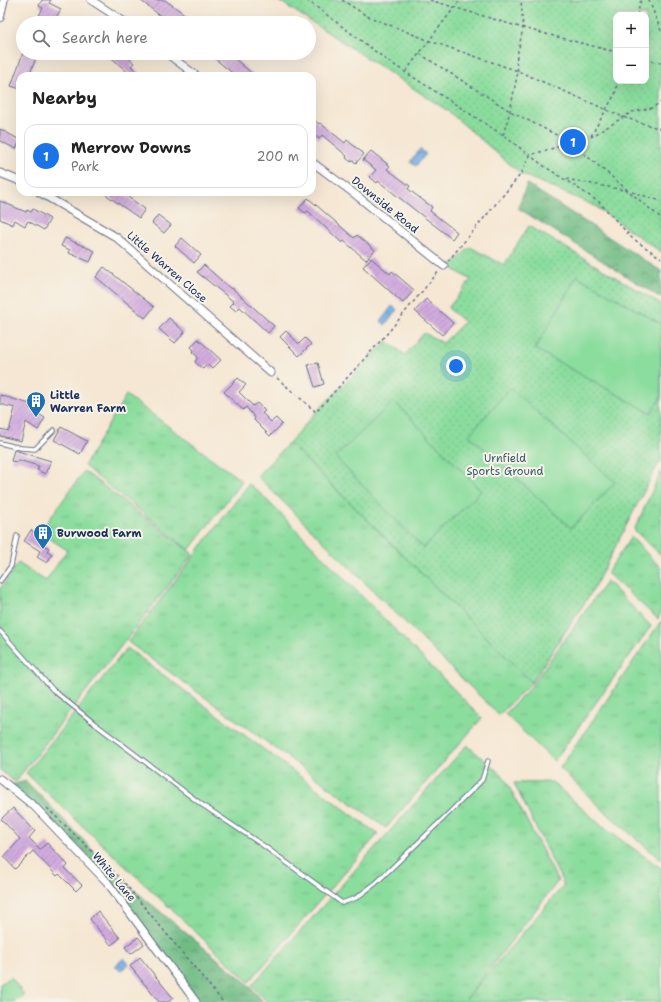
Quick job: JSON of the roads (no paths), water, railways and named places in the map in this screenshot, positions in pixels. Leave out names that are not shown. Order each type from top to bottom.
[{"type":"street","points":[[0,18],[4,0]]},
{"type":"street","points":[[91,0],[115,16]]},
{"type":"street","points":[[175,60],[192,72]]},
{"type":"street","name":"Downside Road","points":[[316,165],[356,195],[444,266]]},
{"type":"street","points":[[0,173],[16,179]]},
{"type":"street","name":"Little Warren Close","points":[[46,196],[116,237],[271,373]]},
{"type":"street","name":"White Lane","points":[[0,779],[34,806],[107,882],[196,1002]]},
{"type":"lane","points":[[0,443],[21,448],[35,449],[54,430]]},
{"type":"lane","points":[[0,581],[11,566],[17,536]]},
{"type":"lane","points":[[0,631],[54,690],[95,724],[201,804],[264,846],[342,903],[356,898],[376,884],[482,780],[488,761]]},
{"type":"water","points":[[420,149],[426,154],[416,166],[410,162]]},
{"type":"water","points":[[392,306],[397,310],[385,325],[381,321]]},
{"type":"water","points":[[124,958],[129,964],[120,971],[115,966]]},
{"type":"place","name":"Merrow Downs","points":[[573,142]]},
{"type":"place","name":"Little Warren Farm","points":[[36,418]]},
{"type":"place","name":"Burwood Farm","points":[[43,550]]},
{"type":"park label","name":"Urnfield Sports Ground","points":[[505,464]]}]
